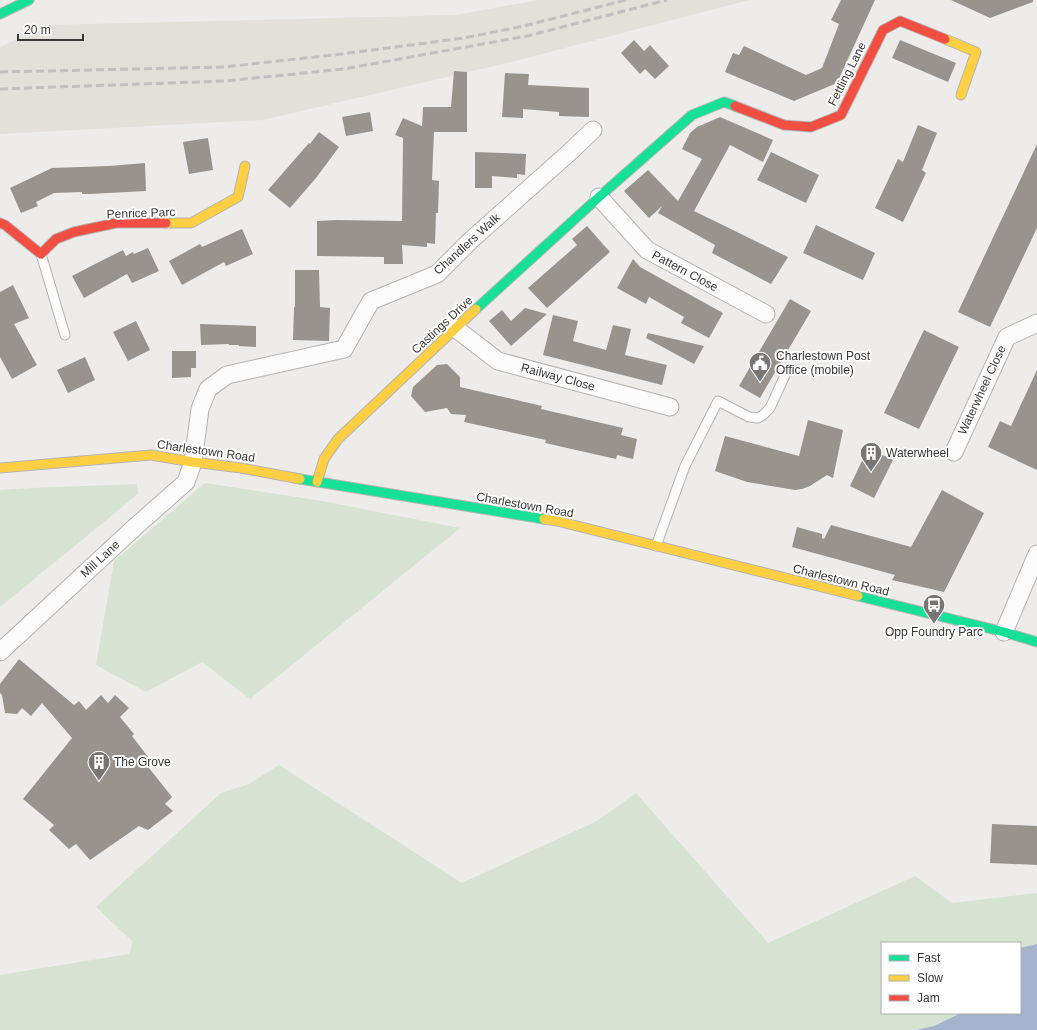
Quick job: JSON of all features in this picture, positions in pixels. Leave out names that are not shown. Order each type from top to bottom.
[{"type":"main road","points":[[0,14],[29,0]]},
{"type":"main road","name":"Fettling Lane","points":[[599,197],[692,115],[724,102],[784,126],[811,127],[841,115],[883,30],[900,21],[976,52],[961,95]]},
{"type":"main road","name":"Penrice Parc","points":[[41,254],[56,239],[74,232],[116,223],[191,223],[238,197],[245,166]]},
{"type":"main road","name":"Castings Drive","points":[[317,482],[324,459],[338,439],[455,328],[599,197]]},
{"type":"main road","points":[[0,223],[5,225],[41,254]]},
{"type":"main road","name":"Charlestown Road","points":[[0,468],[151,455],[241,468],[317,482],[557,521],[1004,632],[1037,642]]},
{"type":"street","name":"Chandlers Walk","points":[[193,462],[200,409],[208,389],[227,374],[344,349],[371,301],[437,274],[470,241],[593,130]]},
{"type":"street","name":"Pattern Close","points":[[599,197],[647,250],[766,314]]},
{"type":"street","name":"Waterwheel Close","points":[[954,452],[1007,337],[1037,323]]},
{"type":"street","name":"Railway Close","points":[[455,328],[498,361],[670,407]]},
{"type":"street","name":"Mill Lane","points":[[0,652],[186,482],[193,462]]},
{"type":"street","points":[[1004,632],[1037,554]]},
{"type":"lane","points":[[41,254],[65,335]]},
{"type":"lane","points":[[656,546],[685,466],[718,401],[749,417],[758,418],[770,408],[786,373]]},
{"type":"shaded area","points":[[538,0],[749,0],[511,62],[263,120],[0,134],[0,47],[47,25],[456,15]]},
{"type":"green space","points":[[205,483],[322,501],[460,528],[250,699],[202,662],[146,692],[96,665],[114,561]]},
{"type":"green space","points":[[137,484],[138,494],[0,607],[0,490]]},
{"type":"green space","points":[[279,765],[462,883],[597,821],[636,793],[768,943],[915,876],[952,903],[1037,893],[1037,944],[1021,948],[1021,942],[881,942],[881,1014],[959,1014],[934,1026],[916,1030],[0,1030],[0,975],[129,954],[133,942],[96,907],[221,793],[249,784]]},
{"type":"water","points":[[1037,944],[1037,1030],[916,1030],[934,1026],[959,1014],[1021,1014],[1021,948]]},
{"type":"building","points":[[841,0],[875,0],[837,83],[794,101],[725,72],[733,53],[739,55],[744,46],[806,75],[822,68],[839,24],[831,20]]},
{"type":"building","points":[[951,0],[1033,0],[1033,2],[990,18]]},
{"type":"building","points":[[634,40],[644,51],[650,45],[669,66],[655,79],[645,69],[640,74],[621,53]]},
{"type":"building","points":[[900,40],[956,63],[948,82],[892,58]]},
{"type":"building","points":[[454,71],[467,72],[467,132],[434,132],[432,180],[439,181],[435,244],[427,243],[427,247],[402,245],[403,264],[384,264],[384,257],[317,256],[317,221],[402,221],[403,138],[395,135],[403,118],[422,126],[423,107],[451,107]]},
{"type":"building","points":[[505,73],[529,74],[528,85],[589,88],[589,117],[559,116],[559,112],[523,109],[523,118],[502,117]]},
{"type":"building","points":[[370,112],[373,131],[346,136],[342,117]]},
{"type":"building","points":[[720,117],[773,140],[763,162],[730,145],[694,211],[788,257],[771,284],[712,253],[715,245],[658,213],[662,206],[649,218],[624,191],[648,170],[678,201],[702,159],[682,149],[690,133],[697,127]]},
{"type":"building","points":[[918,125],[937,133],[922,170],[926,173],[903,222],[875,208],[898,159],[903,162]]},
{"type":"building","points":[[319,132],[339,147],[316,178],[290,208],[268,190]]},
{"type":"building","points":[[208,138],[213,170],[189,174],[183,142]]},
{"type":"building","points":[[1037,144],[1037,228],[990,327],[958,312]]},
{"type":"building","points":[[475,152],[526,154],[525,175],[517,174],[517,178],[492,176],[492,188],[475,188]]},
{"type":"building","points":[[771,152],[819,175],[806,203],[757,180]]},
{"type":"building","points":[[145,163],[146,191],[90,194],[82,194],[82,192],[54,193],[36,202],[38,206],[21,213],[10,188],[52,168]]},
{"type":"building","points":[[816,225],[875,253],[863,280],[803,253]]},
{"type":"building","points":[[587,226],[610,252],[547,308],[528,288],[577,245],[572,239]]},
{"type":"building","points":[[242,229],[253,254],[226,266],[224,262],[182,285],[169,261],[200,244],[202,247]]},
{"type":"building","points":[[148,248],[159,271],[132,283],[127,274],[84,298],[72,276],[123,250],[126,256],[133,252],[134,254]]},
{"type":"building","points":[[633,259],[640,267],[723,313],[709,338],[681,323],[684,317],[649,297],[646,304],[617,288]]},
{"type":"building","points":[[295,270],[319,270],[320,307],[330,308],[329,341],[293,340]]},
{"type":"building","points":[[13,285],[29,318],[14,324],[37,365],[12,379],[0,357],[0,292]]},
{"type":"building","points":[[790,299],[811,311],[760,398],[739,386]]},
{"type":"building","points":[[525,308],[547,314],[511,346],[489,321],[502,310],[511,321]]},
{"type":"building","points":[[553,315],[578,321],[573,341],[606,350],[613,325],[631,329],[625,355],[667,365],[662,385],[543,355]]},
{"type":"building","points":[[136,321],[150,350],[128,361],[113,332]]},
{"type":"building","points":[[200,324],[256,326],[256,347],[229,344],[201,345]]},
{"type":"building","points":[[924,330],[959,347],[919,429],[884,413]]},
{"type":"building","points":[[648,333],[704,346],[694,364],[646,338]]},
{"type":"building","points":[[172,351],[196,351],[196,368],[191,368],[191,377],[172,378]]},
{"type":"building","points":[[85,357],[95,380],[68,393],[57,370]]},
{"type":"building","points":[[447,364],[460,377],[460,387],[542,406],[541,409],[623,428],[621,435],[637,439],[633,459],[617,455],[616,459],[545,443],[546,440],[464,422],[466,415],[451,414],[447,408],[425,412],[411,396],[413,387],[437,365]]},
{"type":"building","points":[[1037,370],[1037,470],[988,447],[1000,421],[1011,426]]},
{"type":"building","points":[[808,420],[843,430],[833,478],[827,475],[810,486],[795,490],[747,482],[715,471],[725,436],[799,456]]},
{"type":"building","name":"Waterwheel","points":[[868,448],[893,460],[874,498],[850,486]]},
{"type":"building","points":[[942,490],[984,513],[944,592],[892,580],[895,575],[792,547],[797,527],[822,534],[822,538],[824,539],[831,525],[911,547]]},
{"type":"building","name":"The Grove","points":[[19,659],[74,705],[79,701],[86,710],[101,695],[108,703],[115,695],[129,708],[120,717],[134,734],[132,736],[152,762],[149,768],[172,797],[165,804],[173,811],[148,830],[139,826],[90,860],[76,844],[69,849],[49,830],[54,825],[23,799],[72,738],[42,703],[31,716],[22,708],[17,714],[5,713],[2,695],[0,693],[0,684]]},
{"type":"building","points":[[992,824],[1037,826],[1037,865],[990,863]]},
{"type":"railway","points":[[0,72],[224,67],[342,54],[464,38],[524,26],[626,0]]},
{"type":"railway","points":[[0,89],[225,81],[344,69],[527,36],[667,0]]},
{"type":"traffic: fast","points":[[0,14],[29,0]]},
{"type":"traffic: fast","points":[[476,309],[692,115],[724,102],[735,106]]},
{"type":"traffic: fast","points":[[300,479],[544,519]]},
{"type":"traffic: fast","points":[[858,596],[1004,632],[1037,642]]},
{"type":"traffic: slow","points":[[945,39],[976,52],[961,95]]},
{"type":"traffic: slow","points":[[166,223],[191,223],[238,197],[245,166]]},
{"type":"traffic: slow","points":[[317,482],[324,459],[338,439],[476,309]]},
{"type":"traffic: slow","points":[[0,468],[151,455],[241,468],[300,479]]},
{"type":"traffic: slow","points":[[544,519],[858,596]]},
{"type":"traffic: jam","points":[[735,106],[784,125],[811,127],[841,115],[883,30],[900,21],[945,39]]},
{"type":"traffic: jam","points":[[0,223],[5,225],[41,254],[56,239],[74,232],[116,223],[166,223]]},
{"type":"place","name":"Charlestown Post Office (mobile)","points":[[760,382]]},
{"type":"place","name":"Waterwheel","points":[[871,472]]},
{"type":"place","name":"Opp Foundry Parc","points":[[934,624]]},
{"type":"place","name":"The Grove","points":[[99,782]]}]
